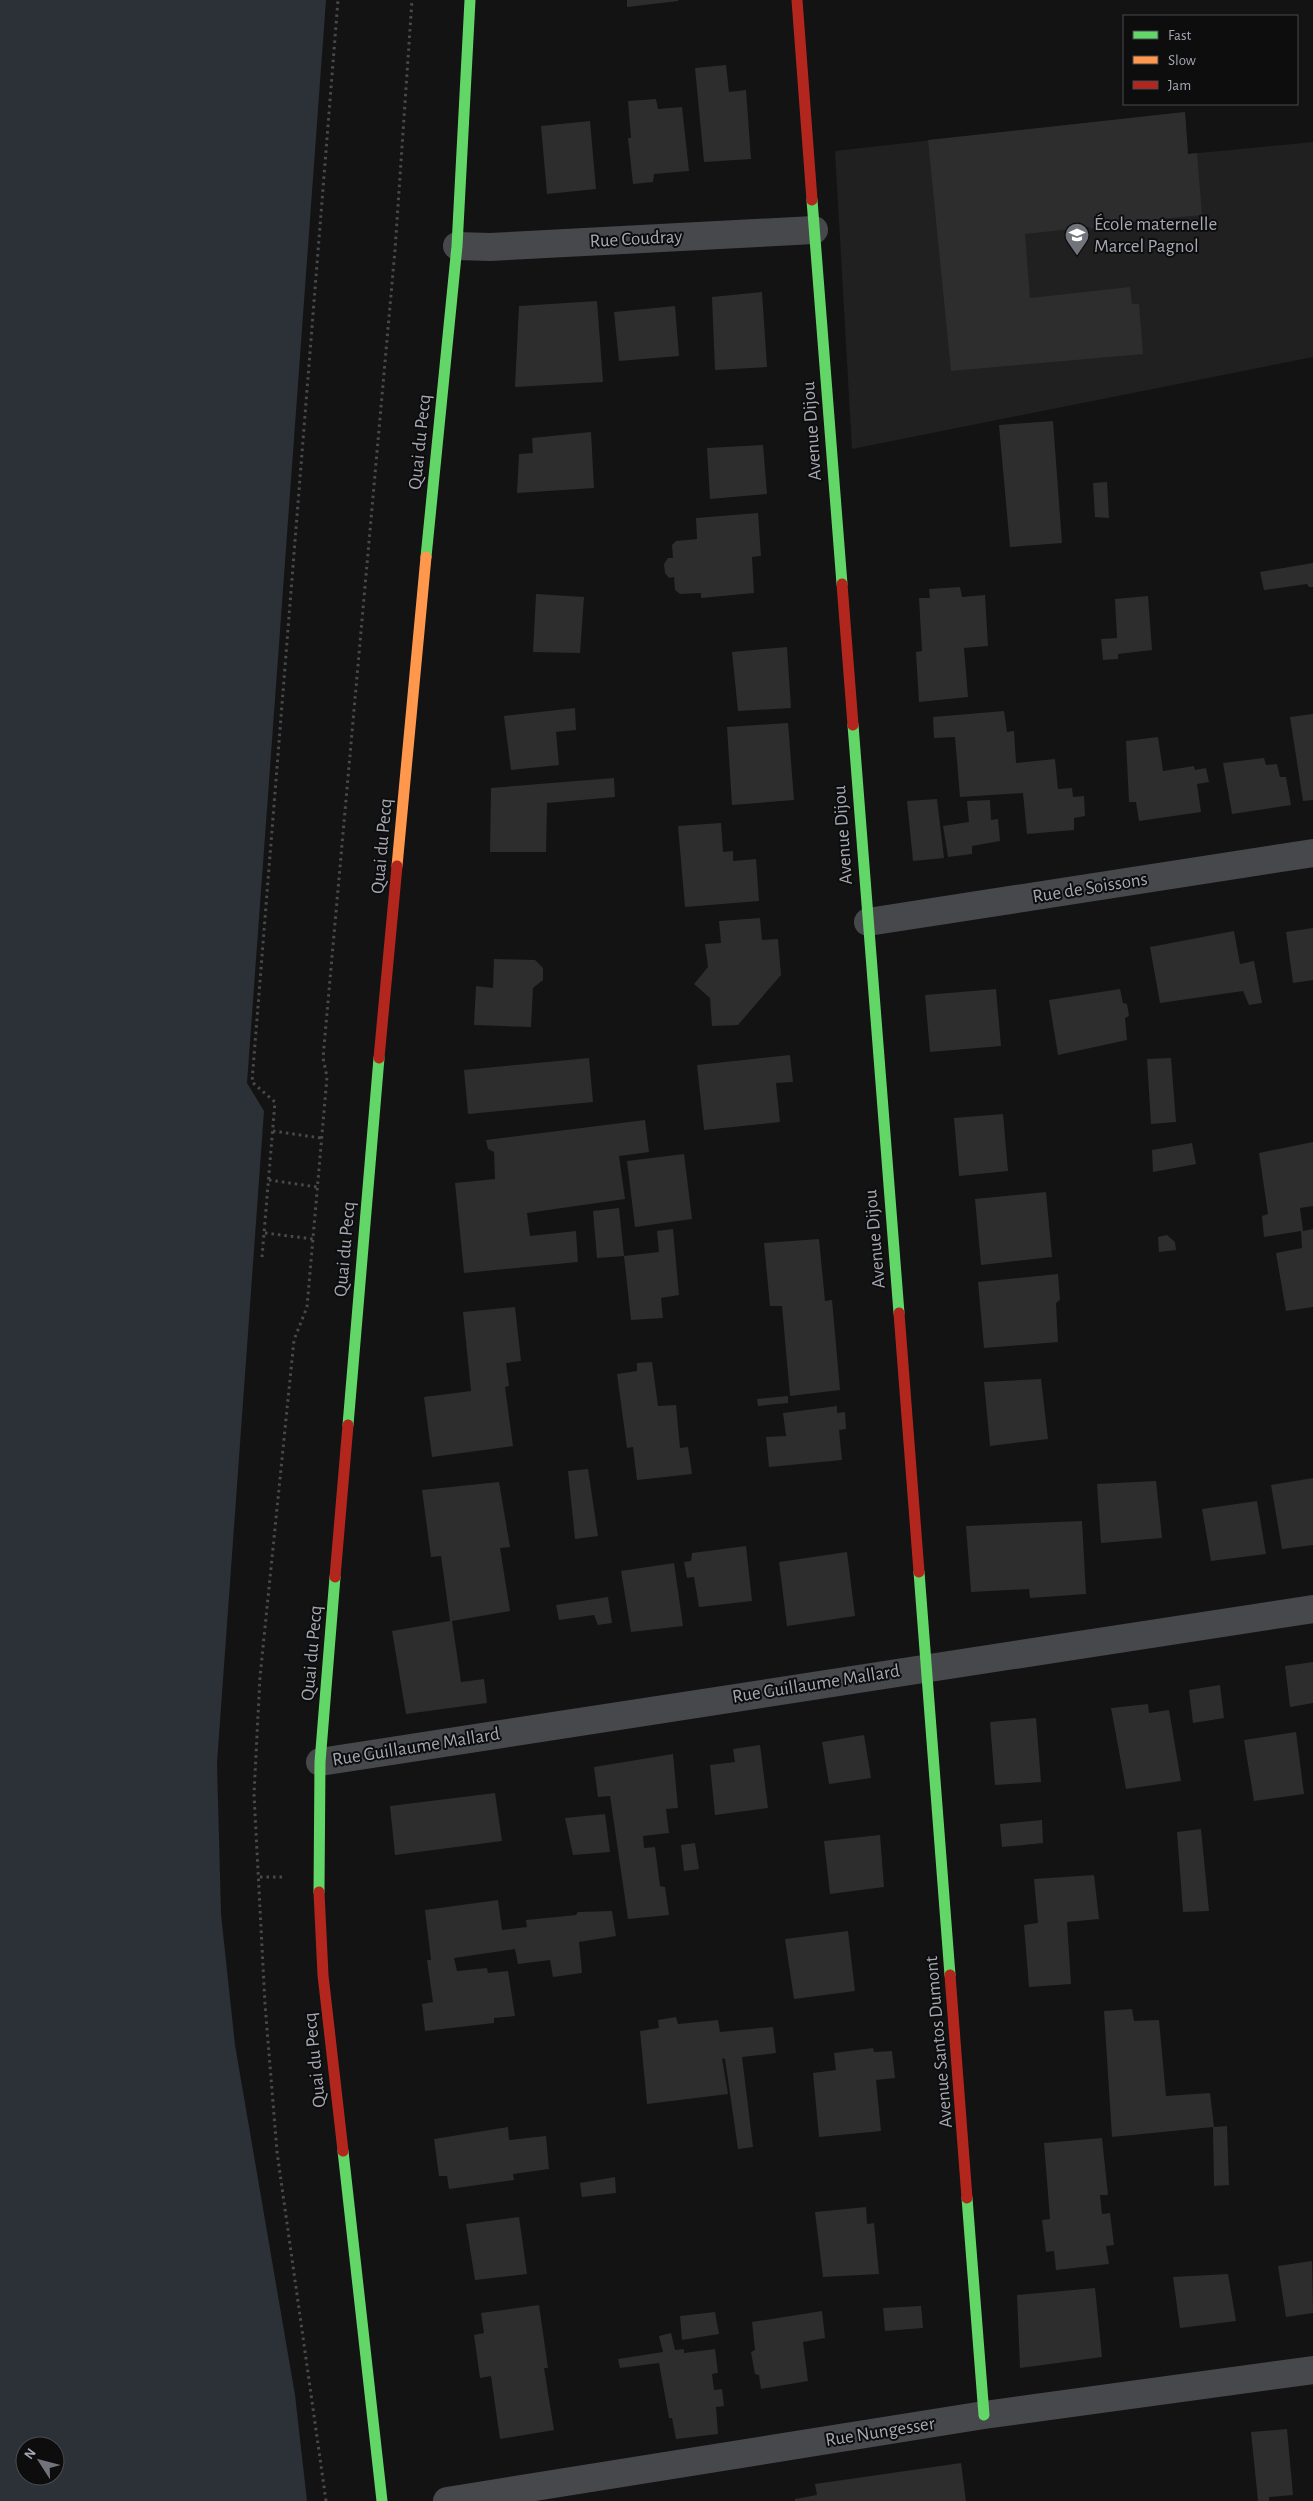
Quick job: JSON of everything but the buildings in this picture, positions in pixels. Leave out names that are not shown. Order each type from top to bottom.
[{"type":"street","name":"Quai du Pecq","points":[[382,2501],[322,1975],[318,1876],[320,1762],[367,1200],[416,660],[457,246],[470,0]]},
{"type":"street","name":"Avenue Dijou","points":[[798,0],[814,230],[927,1667]]},
{"type":"street","name":"Rue Coudray","points":[[457,246],[490,247],[814,230]]},
{"type":"street","name":"Rue de Soissons","points":[[868,922],[1313,853]]},
{"type":"street","name":"Rue Guillaume Mallard","points":[[320,1762],[1313,1608]]},
{"type":"street","name":"Avenue Santos Dumont","points":[[927,1667],[984,2415]]},
{"type":"street","name":"Rue Nungesser","points":[[447,2501],[984,2415],[1313,2370]]},
{"type":"path","points":[[262,1257],[274,1102],[252,1082],[338,0]]},
{"type":"path","points":[[326,2501],[277,2152],[265,2004],[260,1877],[254,1794],[260,1677],[294,1340],[307,1307],[322,1138],[327,1077],[322,1058],[395,250],[412,0]]},
{"type":"path","points":[[273,1131],[322,1138]]},
{"type":"path","points":[[269,1180],[317,1187]]},
{"type":"path","points":[[265,1233],[313,1239]]},
{"type":"path","points":[[260,1877],[290,1877]]},
{"type":"shaded area","points":[[0,0],[326,0],[247,1083],[264,1111],[217,1763],[221,1914],[235,2045],[295,2395],[307,2501],[0,2501]]},
{"type":"shaded area","name":"École maternelle Marcel Pagnol","points":[[1185,112],[1188,154],[1313,142],[1313,357],[852,449],[835,151]]},
{"type":"traffic: fast","points":[[426,557],[457,246],[470,0]]},
{"type":"traffic: fast","points":[[812,200],[842,584]]},
{"type":"traffic: fast","points":[[853,725],[899,1313]]},
{"type":"traffic: fast","points":[[348,1425],[379,1058]]},
{"type":"traffic: fast","points":[[919,1572],[950,1975]]},
{"type":"traffic: fast","points":[[319,1892],[320,1762],[335,1577]]},
{"type":"traffic: fast","points":[[343,2151],[382,2501]]},
{"type":"traffic: fast","points":[[967,2198],[984,2415]]},
{"type":"traffic: slow","points":[[397,866],[426,557]]},
{"type":"traffic: jam","points":[[797,0],[812,200]]},
{"type":"traffic: jam","points":[[842,584],[853,725]]},
{"type":"traffic: jam","points":[[379,1058],[397,866]]},
{"type":"traffic: jam","points":[[899,1313],[919,1572]]},
{"type":"traffic: jam","points":[[335,1577],[348,1425]]},
{"type":"traffic: jam","points":[[319,1892],[323,1975],[343,2151]]},
{"type":"traffic: jam","points":[[950,1975],[967,2198]]},
{"type":"place","name":"École maternelle Marcel Pagnol","points":[[1077,256]]}]
